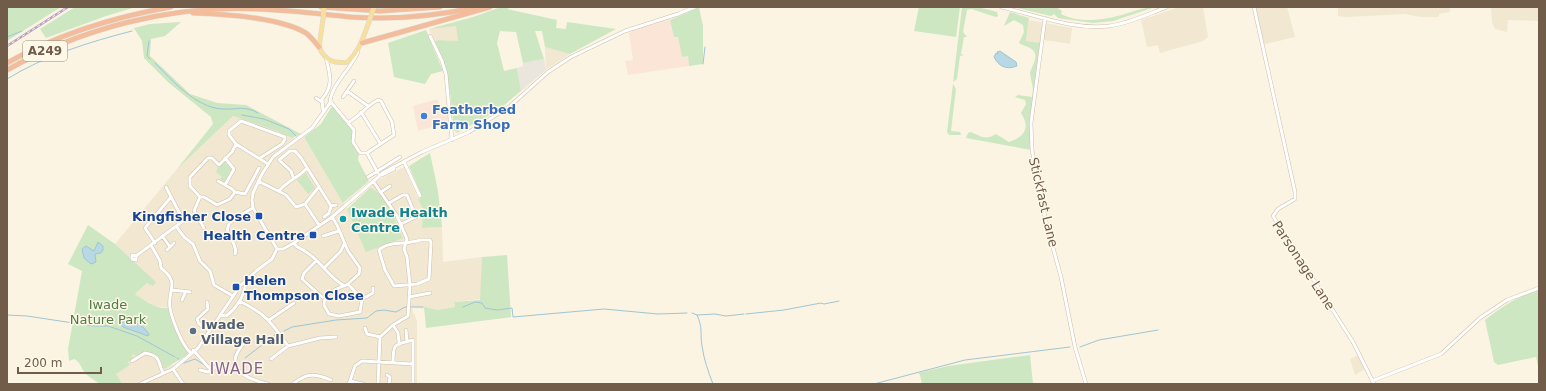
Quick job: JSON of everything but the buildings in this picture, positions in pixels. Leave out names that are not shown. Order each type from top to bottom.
[{"type":"highway","name":"A249","points":[[7,63],[50,41],[83,29],[127,16],[171,7]]},
{"type":"highway","points":[[323,7],[380,11],[440,7]]},
{"type":"highway","name":"A249","points":[[7,70],[45,51],[85,35],[129,22],[175,13],[200,10],[257,8],[351,17],[391,18],[432,15],[478,7]]},
{"type":"highway","points":[[362,43],[490,7]]},
{"type":"highway","name":"A249","points":[[175,13],[231,16],[282,24],[306,33],[319,47]]},
{"type":"main road","points":[[323,7],[319,47],[326,58],[336,63],[348,62],[362,43],[374,7]]},
{"type":"street","points":[[277,250],[283,249],[294,243],[332,217],[380,176],[392,171],[404,162],[469,132],[509,107],[548,72],[582,50],[625,31],[695,7]]},
{"type":"street","points":[[1000,7],[1077,25],[1109,26],[1123,23],[1167,7]]},
{"type":"street","name":"Parsonage Lane","points":[[1254,7],[1295,192],[1294,199],[1278,209],[1273,216],[1353,342],[1373,383]]},
{"type":"street","name":"Stickfast Lane","points":[[1045,18],[1031,123],[1032,150],[1046,222],[1061,277],[1075,347],[1086,384]]},
{"type":"street","points":[[430,36],[442,61],[446,74],[452,140]]},
{"type":"street","points":[[323,110],[330,100],[332,91],[352,65],[362,43]]},
{"type":"street","points":[[277,250],[253,208],[252,196],[258,181],[268,164],[279,152],[312,128],[322,117],[322,102],[329,89],[331,80],[326,58]]},
{"type":"street","points":[[342,97],[354,80]]},
{"type":"street","points":[[346,91],[368,106]]},
{"type":"street","points":[[335,107],[327,105],[316,98],[324,97],[330,100],[349,122],[355,133],[353,142],[360,153],[367,153],[394,135],[392,122],[381,101],[378,100],[368,106],[356,118],[349,122]]},
{"type":"street","points":[[361,112],[380,143]]},
{"type":"street","points":[[260,158],[282,144],[285,136],[241,121],[229,131],[229,135],[236,144],[268,164]]},
{"type":"street","points":[[234,192],[230,199],[217,205],[204,197],[200,197],[190,186],[190,177],[208,158],[212,158],[217,164],[232,152],[236,144]]},
{"type":"street","points":[[293,177],[291,171],[279,160],[290,151],[297,153],[318,188],[324,193],[331,206],[329,213],[324,217]]},
{"type":"street","points":[[367,153],[380,176]]},
{"type":"street","points":[[368,177],[400,157]]},
{"type":"street","points":[[225,158],[234,169],[225,185]]},
{"type":"street","points":[[404,162],[413,177],[420,196]]},
{"type":"street","points":[[218,181],[234,192],[245,194],[259,168]]},
{"type":"street","points":[[279,191],[293,177],[299,176],[306,169]]},
{"type":"street","points":[[258,181],[286,195],[296,207],[306,204],[318,188]]},
{"type":"street","points":[[373,181],[389,203],[401,224],[407,240],[405,244],[410,285],[409,312],[407,316],[393,325],[380,337],[378,384]]},
{"type":"street","points":[[381,192],[390,186]]},
{"type":"street","points":[[166,188],[183,220]]},
{"type":"street","points":[[389,203],[404,195],[407,196],[416,217],[401,224]]},
{"type":"street","points":[[145,228],[171,197]]},
{"type":"street","points":[[200,197],[194,211],[204,228]]},
{"type":"street","points":[[306,204],[319,225]]},
{"type":"street","points":[[331,206],[336,205]]},
{"type":"street","points":[[236,252],[227,231],[228,225],[235,218],[253,208]]},
{"type":"street","points":[[136,256],[163,237],[183,220],[190,217],[194,218]]},
{"type":"street","points":[[332,217],[348,251],[360,268],[360,274],[346,285],[338,287],[326,297],[324,301],[326,310],[329,314],[339,316],[360,312],[362,299]]},
{"type":"street","points":[[176,226],[184,237],[193,244],[199,254],[200,261],[210,270],[214,285],[233,296]]},
{"type":"street","points":[[140,227],[145,228],[156,242]]},
{"type":"street","points":[[323,236],[339,231]]},
{"type":"street","points":[[163,237],[170,247]]},
{"type":"street","points":[[426,239],[430,240],[429,279],[425,282],[410,285],[393,285],[379,253],[381,248],[394,243],[405,244],[426,239]]},
{"type":"street","points":[[166,250],[174,243]]},
{"type":"street","points":[[294,243],[298,248],[307,252],[324,268],[328,274],[346,285],[362,299]]},
{"type":"street","points":[[324,268],[342,251],[344,243]]},
{"type":"street","points":[[151,245],[162,269],[170,276],[172,290],[170,308],[183,343],[210,368]]},
{"type":"street","points":[[140,384],[173,369],[200,345],[233,296],[256,271],[272,259],[277,250]]},
{"type":"street","points":[[342,251],[348,251]]},
{"type":"street","points":[[316,261],[304,273],[302,278],[322,297],[326,297]]},
{"type":"street","points":[[220,315],[229,315],[245,292],[245,282]]},
{"type":"street","points":[[362,299],[374,292],[374,288]]},
{"type":"street","points":[[1373,383],[1445,352],[1480,318],[1503,302],[1521,293],[1539,288]]},
{"type":"street","points":[[172,290],[185,293],[190,292]]},
{"type":"street","points":[[182,300],[185,293]]},
{"type":"street","points":[[409,297],[430,293]]},
{"type":"street","points":[[238,300],[254,308],[269,320],[288,346]]},
{"type":"street","points":[[207,302],[208,309],[197,319],[199,324],[210,331]]},
{"type":"street","points":[[269,320],[294,303]]},
{"type":"street","points":[[393,325],[398,333],[399,342]]},
{"type":"street","points":[[366,328],[366,334],[380,337]]},
{"type":"street","points":[[406,330],[407,342]]},
{"type":"street","points":[[272,360],[288,346],[320,338],[336,337]]},
{"type":"street","points":[[393,363],[394,347],[399,342],[413,340],[413,384]]},
{"type":"street","points":[[246,341],[236,355],[235,362],[238,370],[246,377],[268,384]]},
{"type":"street","points":[[132,361],[145,353],[154,355],[159,361],[163,373]]},
{"type":"street","points":[[364,384],[350,383],[355,366],[359,362],[367,361],[414,364]]},
{"type":"street","points":[[200,370],[208,372],[210,368],[220,368]]},
{"type":"street","points":[[173,369],[183,384]]},
{"type":"street","points":[[293,384],[306,375],[312,374],[331,380]]},
{"type":"street","points":[[387,375],[390,377],[389,384]]},
{"type":"shaded area","points":[[1179,7],[1203,7],[1208,37],[1203,41],[1160,53],[1158,45],[1147,47],[1141,20]]},
{"type":"shaded area","points":[[1255,7],[1287,7],[1295,37],[1262,45]]},
{"type":"shaded area","points":[[1338,7],[1450,7],[1450,12],[1439,14],[1439,17],[1420,17],[1405,14],[1347,17],[1338,16]]},
{"type":"shaded area","points":[[1491,7],[1539,7],[1539,21],[1508,20],[1507,32],[1495,29],[1492,23]]},
{"type":"shaded area","points":[[670,19],[674,37],[678,37],[682,57],[688,56],[689,66],[628,75],[625,61],[633,60],[629,33],[636,29]]},
{"type":"shaded area","points":[[1029,20],[1072,28],[1070,44],[1044,40],[1040,43],[1026,41]]},
{"type":"shaded area","points":[[456,25],[458,41],[438,40],[434,42],[429,29]]},
{"type":"shaded area","points":[[545,47],[570,54],[546,70]]},
{"type":"shaded area","points":[[544,59],[546,70],[521,91],[517,68],[523,66],[523,63]]},
{"type":"shaded area","points":[[438,99],[439,108],[448,107],[448,125],[433,125],[432,127],[418,131],[413,106]]},
{"type":"shaded area","points":[[233,116],[292,138],[304,137],[347,209],[378,180],[404,167],[423,209],[422,228],[442,227],[443,262],[482,257],[481,299],[454,302],[455,307],[437,310],[411,307],[417,321],[417,384],[99,384],[129,365],[128,362],[133,354],[145,352],[154,354],[161,361],[173,365],[187,355],[168,308],[155,306],[135,294],[147,283],[155,282],[115,244],[177,169]]},
{"type":"shaded area","points":[[1359,355],[1365,369],[1355,375],[1350,359]]},
{"type":"green space","points":[[7,7],[61,7],[7,41]]},
{"type":"green space","points":[[75,7],[136,7],[106,16],[46,38],[40,29]]},
{"type":"green space","points":[[501,7],[512,7],[507,9],[557,20],[556,28],[566,29],[567,22],[616,29],[570,54],[545,47],[542,31],[535,31],[544,59],[523,63],[516,32],[500,31],[497,43],[504,71],[517,68],[521,91],[497,111],[457,133],[454,130],[446,74],[434,42],[438,40],[458,41],[456,26],[429,29],[473,17]]},
{"type":"green space","points":[[699,7],[703,26],[703,64],[689,66],[688,56],[682,57],[678,37],[674,37],[670,20]]},
{"type":"green space","points":[[919,7],[960,7],[956,37],[914,31]]},
{"type":"green space","points":[[962,7],[978,7],[997,12],[998,16],[996,17],[971,9],[967,10],[963,32],[967,37],[964,37],[961,54],[964,55],[960,56],[957,79],[953,82]]},
{"type":"green space","points":[[1013,7],[1056,7],[1062,11],[1061,14],[1068,17],[1093,20],[1109,18],[1143,8],[1155,7],[1113,21],[1093,23],[1058,18],[1054,14],[1051,16]]},
{"type":"green space","points":[[1010,12],[1029,18],[1026,41],[1041,43],[1030,123],[1031,150],[966,138],[968,133],[971,132],[986,137],[996,134],[1009,142],[1022,135],[1026,127],[1021,113],[1026,104],[1025,100],[1015,97],[1018,95],[1032,97],[1033,89],[1030,73],[1035,56],[1032,50],[1019,43],[1024,32],[1023,25],[1014,20],[1004,26]]},
{"type":"green space","points":[[181,22],[165,36],[151,39],[150,56],[190,94],[217,103],[246,105],[301,134],[292,138],[233,116],[177,169],[213,124],[211,117],[169,83],[144,58],[142,41],[134,28],[150,24]]},
{"type":"green space","points":[[426,30],[443,71],[431,74],[425,84],[394,77],[388,43]]},
{"type":"green space","points":[[953,84],[956,89],[951,131],[960,132],[961,135],[949,135],[947,132]]},
{"type":"green space","points":[[332,106],[353,129],[354,135],[352,143],[359,154],[358,160],[369,181],[343,203],[304,137],[321,124]]},
{"type":"green space","points":[[430,153],[438,191],[442,227],[422,228],[423,209],[418,199],[422,197],[409,166]]},
{"type":"green space","points":[[224,161],[232,169],[224,182],[220,179],[222,177],[216,172],[219,165]]},
{"type":"green space","points":[[306,173],[315,188],[308,194],[297,180]]},
{"type":"green space","points":[[370,188],[381,196],[385,202],[403,238],[366,252],[347,209]]},
{"type":"green space","name":"Iwade Nature Park","points":[[88,225],[115,244],[156,282],[153,286],[147,283],[135,294],[155,306],[160,308],[168,308],[181,343],[188,352],[187,355],[164,369],[158,358],[153,355],[145,352],[136,356],[133,354],[133,359],[128,362],[130,365],[116,374],[122,384],[99,384],[86,374],[76,360],[74,359],[69,361],[68,349],[82,271],[68,264]]},
{"type":"green space","points":[[507,255],[511,317],[426,328],[424,307],[437,310],[455,307],[454,302],[480,300],[482,257]]},
{"type":"green space","points":[[1539,290],[1539,371],[1536,357],[1498,365],[1494,362],[1485,320],[1511,302],[1524,295]]},
{"type":"green space","points":[[1030,355],[1033,384],[922,384],[918,373],[948,366]]},
{"type":"water","points":[[1000,51],[1016,62],[1017,66],[1007,68],[998,63],[994,57],[996,53],[998,54],[997,52]]},
{"type":"water","points":[[98,242],[103,246],[103,250],[101,253],[95,254],[96,262],[91,264],[84,258],[82,249],[86,246],[94,251]]},
{"type":"water","points":[[133,321],[144,328],[149,334],[148,336],[123,327],[120,324],[121,322]]},
{"type":"waterway","points":[[7,37],[22,31]]},
{"type":"waterway","points":[[7,79],[36,63],[67,50],[132,31]]},
{"type":"waterway","points":[[149,41],[147,56],[150,59]]},
{"type":"waterway","points":[[703,64],[705,47]]},
{"type":"waterway","points":[[155,63],[185,92],[203,104],[222,109],[249,109],[258,113]]},
{"type":"waterway","points":[[242,115],[264,119],[289,129],[296,136]]},
{"type":"waterway","points":[[746,314],[784,310],[839,301]]},
{"type":"waterway","points":[[463,307],[475,302],[482,303],[485,308],[497,310],[512,308],[513,317],[604,309],[658,314],[687,313]]},
{"type":"waterway","points":[[284,331],[292,327],[336,320],[367,318],[376,311],[384,310],[396,312],[405,307],[423,307]]},
{"type":"waterway","points":[[692,313],[697,315],[699,320],[704,356],[713,384]]},
{"type":"waterway","points":[[697,315],[715,314],[726,316],[744,314]]},
{"type":"waterway","points":[[7,315],[27,316],[93,326],[108,326],[137,336],[175,357]]},
{"type":"waterway","points":[[1080,347],[1099,340],[1158,330]]},
{"type":"waterway","points":[[245,358],[275,335]]},
{"type":"waterway","points":[[874,384],[965,360],[1070,347]]},
{"type":"waterway","points":[[184,363],[195,359],[206,366]]},
{"type":"waterway","points":[[209,367],[215,365],[219,366]]},
{"type":"railway","points":[[7,46],[68,7]]},
{"type":"place","name":"Featherbed Farm Shop","points":[[424,116]]},
{"type":"place","name":"Kingfisher Close","points":[[259,216]]},
{"type":"place","name":"Iwade Health Centre","points":[[343,219]]},
{"type":"place","name":"Health Centre","points":[[313,235]]},
{"type":"place","name":"Helen Thompson Close","points":[[236,287]]},
{"type":"place","name":"Iwade Village Hall","points":[[193,331]]},
{"type":"district","name":"IWADE","points":[[237,369]]}]
